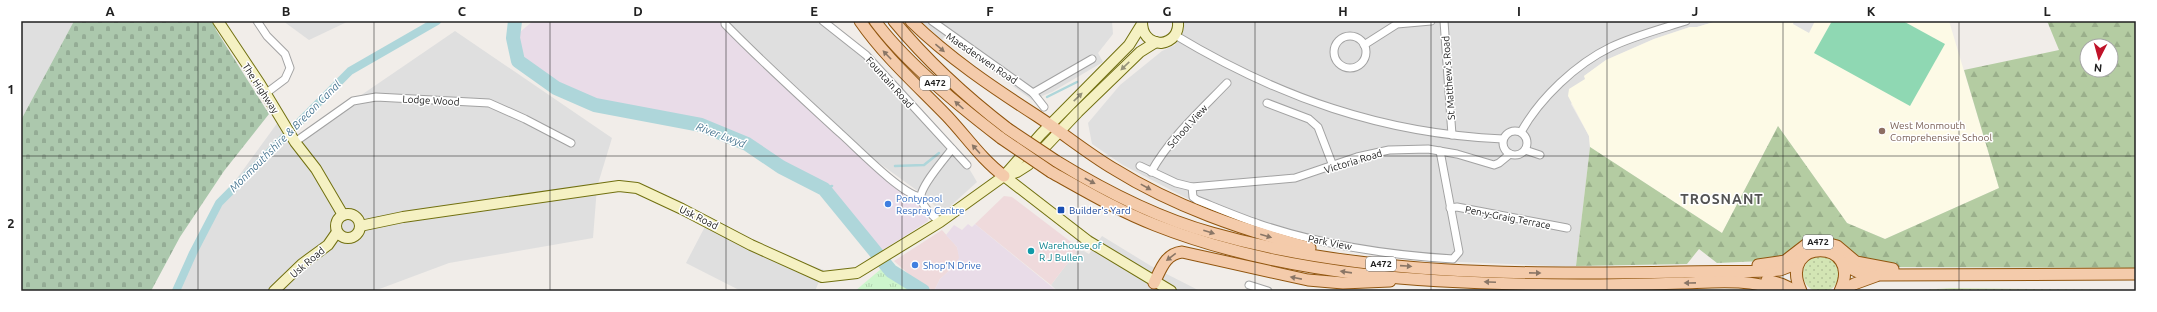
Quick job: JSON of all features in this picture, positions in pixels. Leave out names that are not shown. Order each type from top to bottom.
[{"type":"main road","points":[[860,21],[876,44],[948,117],[992,168],[1004,176]]},
{"type":"main road","name":"A472","points":[[875,21],[913,62],[968,112],[1123,198],[1162,216],[1211,233],[1260,246],[1356,262],[1415,267],[1540,273],[1774,271],[1798,263]]},
{"type":"main road","name":"A472","points":[[894,21],[921,54],[949,82],[1004,133],[1051,172],[1128,214],[1176,233],[1221,248],[1288,263],[1404,278],[1578,285],[1729,282],[1746,279],[1770,280],[1796,291]]},
{"type":"main road","points":[[911,21],[937,46],[965,68],[1114,169],[1184,206],[1237,227],[1356,262]]},
{"type":"main road","name":"A472","points":[[1726,271],[1738,267],[1786,261],[1807,244],[1822,242],[1837,246],[1852,259],[1862,264],[1896,270],[1909,275]]},
{"type":"main road","points":[[1801,291],[1796,278],[1798,263],[1806,254],[1821,250],[1833,254],[1844,265],[1845,276],[1841,291]]},
{"type":"main road","points":[[1154,283],[1167,258],[1172,254],[1182,252],[1308,280],[1343,283],[1382,283],[1404,278]]},
{"type":"main road","name":"A472","points":[[1844,265],[1858,272],[1877,275],[2136,274]]},
{"type":"main road","name":"A472","points":[[1841,291],[1877,275]]},
{"type":"main road","points":[[1729,282],[1760,285],[1779,291]]},
{"type":"street","name":"The Highway","points":[[218,21],[281,118],[294,142],[316,169],[343,215]]},
{"type":"street","points":[[257,21],[267,36],[285,54],[290,68],[285,80],[264,94]]},
{"type":"street","points":[[725,21],[725,24],[746,46],[876,166],[910,193],[920,197]]},
{"type":"street","name":"Fountain Road","points":[[823,21],[866,55],[967,165]]},
{"type":"street","name":"Maesderwen Road","points":[[932,21],[1033,93],[1044,107]]},
{"type":"street","points":[[1004,176],[1017,172],[1028,165],[1060,131],[1140,52],[1156,42],[1166,42],[1175,35],[1178,27],[1178,21]]},
{"type":"street","points":[[1364,45],[1397,24],[1431,21]]},
{"type":"street","name":"St Matthew's Road","points":[[1444,21],[1452,135]]},
{"type":"street","points":[[1521,132],[1534,110],[1543,100],[1594,57],[1611,47],[1686,21]]},
{"type":"street","points":[[1004,176],[1050,125],[1129,45],[1142,22]]},
{"type":"street","points":[[1142,22],[1144,34],[1156,42]]},
{"type":"street","points":[[1175,35],[1239,71],[1281,90],[1330,108],[1408,129],[1452,135],[1503,139],[1511,131],[1521,132],[1527,138],[1525,150],[1518,155],[1510,154],[1504,148],[1503,139]]},
{"type":"street","points":[[1351,36],[1364,45],[1365,55],[1360,64],[1351,68],[1345,67],[1337,62],[1334,52],[1337,42],[1341,39],[1351,36]]},
{"type":"street","points":[[1033,93],[1084,67],[1092,59]]},
{"type":"street","name":"School View","points":[[1151,172],[1158,159],[1179,134],[1227,84]]},
{"type":"street","name":"Lodge Wood","points":[[294,142],[353,101],[376,97],[489,103],[525,119],[571,143]]},
{"type":"street","points":[[1267,103],[1314,122],[1318,126],[1333,166]]},
{"type":"street","points":[[940,222],[922,202],[920,197],[923,188],[952,149]]},
{"type":"street","name":"Victoria Road","points":[[1192,187],[1295,178],[1378,151],[1411,149],[1440,151],[1494,165],[1500,163],[1510,154]]},
{"type":"street","points":[[1525,150],[1540,155]]},
{"type":"street","name":"Park View","points":[[1192,187],[1193,197],[1197,200],[1258,224],[1303,237],[1413,257],[1453,259],[1459,252],[1440,151]]},
{"type":"street","points":[[1140,166],[1176,183],[1192,187]]},
{"type":"street","points":[[1004,176],[1088,241],[1154,283],[1171,291]]},
{"type":"street","name":"Usk Road","points":[[360,226],[403,217],[619,186],[636,188],[682,209],[751,245],[822,277],[858,273],[875,264],[940,222],[1004,176]]},
{"type":"street","name":"Pen-y-Graig Terrace","points":[[1450,208],[1457,206],[1567,228]]},
{"type":"street","points":[[337,232],[344,238],[357,235],[360,226],[357,218],[352,215],[343,215]]},
{"type":"street","name":"Usk Road","points":[[274,291],[302,264],[328,244],[337,232],[336,226],[338,220],[343,215]]},
{"type":"street","points":[[1249,285],[1268,291]]},
{"type":"shaded area","points":[[21,21],[74,21],[21,120]]},
{"type":"shaded area","points":[[283,21],[349,21],[309,40]]},
{"type":"shaded area","points":[[533,21],[725,21],[874,169],[922,208],[927,214],[928,221],[883,250],[824,189],[781,167],[747,144],[701,125],[595,105],[556,88],[518,61],[513,38]]},
{"type":"shaded area","points":[[725,21],[823,21],[866,55],[967,165],[977,182],[945,211],[940,211],[926,197],[879,163],[876,166]]},
{"type":"shaded area","points":[[921,21],[1112,21],[1113,34],[1098,53],[1103,62],[1052,92],[1032,100],[950,40],[944,37],[942,40]]},
{"type":"shaded area","points":[[1184,21],[1717,21],[1697,27],[1690,27],[1654,39],[1606,60],[1584,76],[1586,79],[1571,104],[1589,136],[1590,147],[1576,266],[1555,266],[1414,260],[1337,247],[1196,203],[1123,165],[1092,144],[1088,123],[1120,85],[1162,51],[1175,45],[1184,27]]},
{"type":"shaded area","name":"West Monmouth Comprehensive School","points":[[1717,21],[1949,21],[1999,188],[1885,239],[1847,223],[1778,126],[1722,233],[1590,147],[1589,136],[1568,96],[1569,89],[1585,79],[1584,76],[1606,60],[1654,39],[1690,27],[1697,27]]},
{"type":"shaded area","points":[[1794,21],[1815,21],[1809,33],[1793,24]]},
{"type":"shaded area","points":[[455,31],[612,138],[597,187],[593,238],[449,263],[374,291],[176,291],[193,253],[219,203],[281,118],[294,141]]},
{"type":"shaded area","points":[[1004,196],[1012,197],[1079,248],[1051,285],[975,224]]},
{"type":"shaded area","points":[[710,217],[753,240],[804,263],[824,270],[815,291],[741,291],[686,263]]},
{"type":"shaded area","points":[[968,224],[972,227],[975,224],[1057,291],[934,291],[940,279],[952,268],[959,258],[957,247],[946,235],[954,225],[962,230]]},
{"type":"shaded area","points":[[942,230],[957,247],[960,258],[940,279],[934,291],[920,284],[894,261]]},
{"type":"shaded area","points":[[1102,236],[1151,266],[1200,291],[1057,291],[1051,285],[1079,248],[1089,254]]},
{"type":"green space","points":[[74,21],[213,21],[216,30],[269,114],[224,171],[180,237],[151,291],[21,291],[21,120]]},
{"type":"green space","points":[[1832,21],[1903,21],[1945,44],[1910,106],[1814,53]]},
{"type":"green space","points":[[2047,21],[2136,21],[2136,268],[1892,267],[1848,256],[1784,256],[1763,261],[1717,263],[1699,249],[1687,264],[1576,266],[1590,147],[1722,233],[1778,126],[1847,223],[1885,239],[1999,188],[1964,70],[2059,50]]},
{"type":"green space","points":[[1825,256],[1834,261],[1838,267],[1838,281],[1834,287],[1825,292],[1817,292],[1808,287],[1804,281],[1803,270],[1808,261],[1814,257]]},
{"type":"green space","points":[[881,269],[913,291],[855,291]]},
{"type":"green space","points":[[1951,288],[2136,290],[2136,291],[1908,291]]},
{"type":"waterway","name":"Monmouthshire & Brecon Canal","points":[[176,291],[193,253],[219,203],[350,71],[437,21]]},
{"type":"waterway","name":"River Lwyd","points":[[515,21],[513,38],[518,61],[556,88],[595,105],[701,125],[747,144],[781,167],[824,189],[891,271],[923,291]]},
{"type":"waterway","points":[[1047,97],[1077,82]]},
{"type":"waterway","points":[[895,166],[924,165],[939,153]]},
{"type":"waterway","points":[[824,189],[832,186]]},
{"type":"place","name":"West Monmouth Comprehensive School","points":[[1882,131]]},
{"type":"place","name":"Pontypool Respray Centre","points":[[888,204]]},
{"type":"place","name":"Builder's Yard","points":[[1061,210]]},
{"type":"place","name":"Warehouse of R J Bullen","points":[[1031,251]]},
{"type":"place","name":"Shop'N Drive","points":[[915,265]]},
{"type":"district","name":"TROSNANT","points":[[1722,199]]}]
